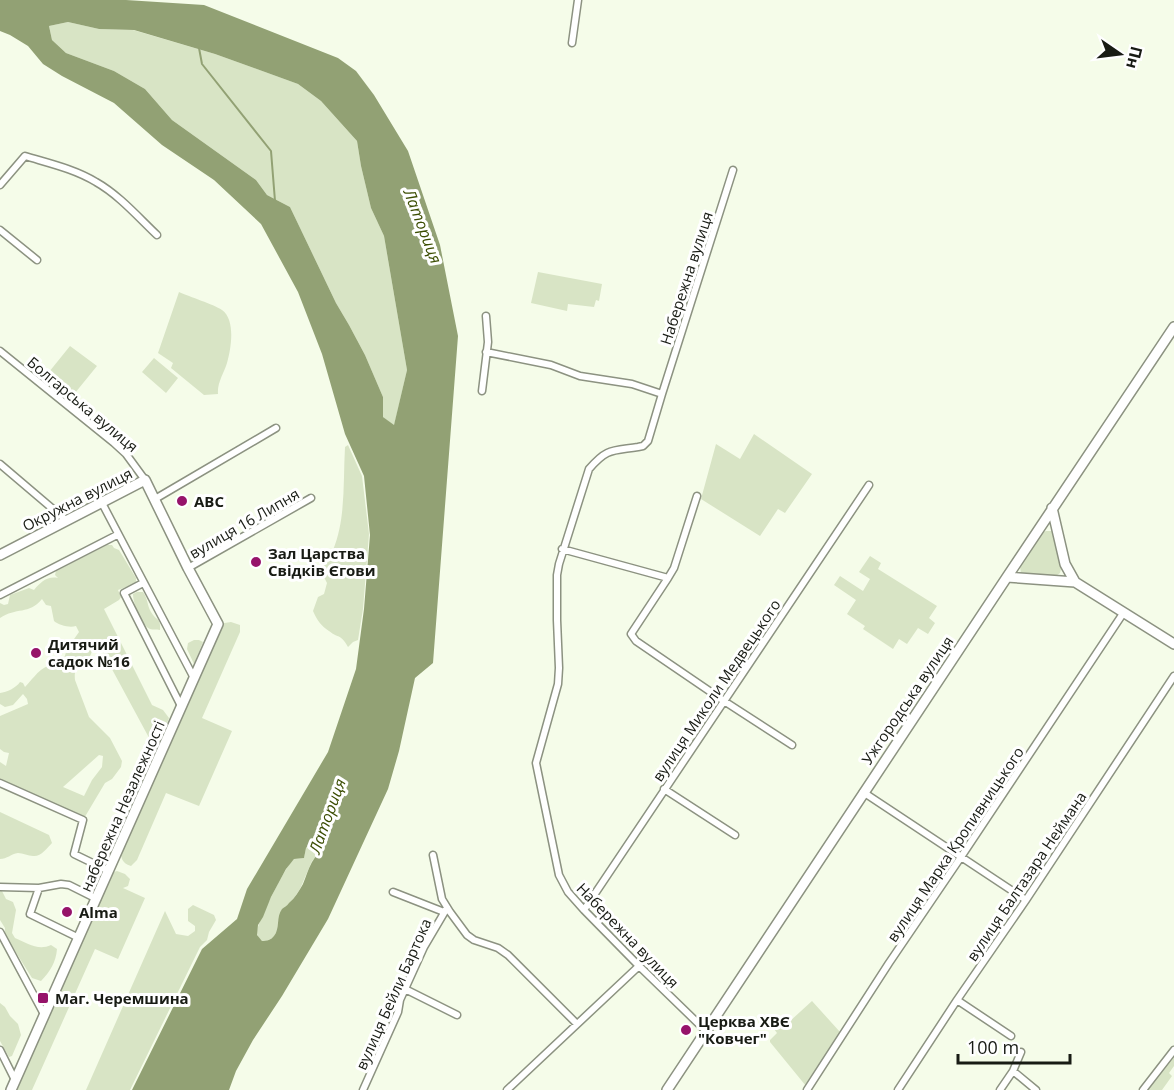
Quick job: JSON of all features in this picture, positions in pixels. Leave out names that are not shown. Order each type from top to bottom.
[{"type":"street","points":[[572,43],[578,0]]},
{"type":"street","points":[[0,185],[25,156],[81,174],[96,182],[157,235]]},
{"type":"street","name":"Набережна вулиця","points":[[706,1031],[568,892],[559,875],[536,763],[558,684],[557,575],[562,549],[589,469],[606,452],[643,446],[648,441],[733,170]]},
{"type":"street","points":[[0,230],[37,260]]},
{"type":"street","points":[[482,391],[488,342],[486,316]]},
{"type":"street","name":"Ужгородська вулиця","points":[[667,1090],[1174,327]]},
{"type":"street","name":"Болгарська вулиця","points":[[0,351],[114,443],[126,454],[145,480]]},
{"type":"street","points":[[486,352],[550,365],[580,376],[632,384],[662,394]]},
{"type":"street","points":[[155,499],[276,428]]},
{"type":"street","points":[[0,464],[68,521]]},
{"type":"street","name":"Окружна вулиця","points":[[0,555],[145,480],[188,568]]},
{"type":"street","name":"вулиця Миколи Медвецького","points":[[584,910],[869,485]]},
{"type":"street","points":[[697,496],[674,568],[631,634],[636,641],[792,745]]},
{"type":"street","name":"вулиця 16 Липня","points":[[188,568],[311,498]]},
{"type":"street","points":[[102,503],[194,679]]},
{"type":"street","points":[[1052,508],[1065,564],[1075,582]]},
{"type":"street","points":[[0,595],[117,535]]},
{"type":"street","points":[[562,549],[668,578]]},
{"type":"street","name":"набережна Незалежності","points":[[11,1090],[218,624],[188,568]]},
{"type":"street","points":[[1007,576],[1075,582],[1174,644]]},
{"type":"street","points":[[143,583],[124,593],[182,706]]},
{"type":"street","name":"вулиця Марка Кропивницького","points":[[807,1090],[889,963],[1124,612]]},
{"type":"street","name":"вулиця Балтазара Неймана","points":[[898,1090],[1174,676]]},
{"type":"street","points":[[0,783],[82,820],[74,854],[110,871]]},
{"type":"street","points":[[664,789],[735,835]]},
{"type":"street","points":[[863,792],[1026,900]]},
{"type":"street","points":[[433,855],[446,910],[467,935],[474,940],[498,948],[508,955],[577,1024]]},
{"type":"street","points":[[0,887],[39,888],[61,884],[69,885],[97,898]]},
{"type":"street","points":[[39,888],[30,914],[79,938]]},
{"type":"street","points":[[393,892],[446,910]]},
{"type":"street","name":"вулиця Бейли Бартока","points":[[363,1090],[424,947],[446,910]]},
{"type":"street","points":[[0,932],[45,1016]]},
{"type":"street","points":[[507,1090],[639,966]]},
{"type":"street","points":[[405,989],[457,1015]]},
{"type":"street","points":[[957,1000],[1011,1036]]},
{"type":"street","points":[[0,1050],[15,1080]]},
{"type":"street","points":[[1143,1090],[1174,1050]]},
{"type":"street","points":[[1000,1090],[1013,1071],[1021,1052]]},
{"type":"street","points":[[1013,1071],[1036,1090]]},
{"type":"shaded area","points":[[68,22],[99,29],[133,30],[215,54],[298,84],[321,101],[357,141],[371,208],[384,236],[407,370],[394,426],[383,417],[383,397],[365,355],[336,303],[290,207],[267,195],[256,180],[172,120],[145,89],[114,71],[66,53],[52,40],[49,26]]},
{"type":"shaded area","points":[[538,272],[602,284],[599,301],[596,300],[594,307],[568,304],[567,311],[531,303]]},
{"type":"shaded area","points":[[179,292],[222,310],[229,321],[230,350],[218,394],[204,395],[171,368],[173,363],[158,353]]},
{"type":"shaded area","points":[[70,346],[97,366],[75,393],[49,372]]},
{"type":"shaded area","points":[[154,358],[178,378],[166,393],[142,372]]},
{"type":"shaded area","points":[[754,434],[812,474],[785,513],[778,509],[760,536],[701,499],[716,444],[740,459]]},
{"type":"shaded area","points":[[348,445],[362,476],[369,534],[358,640],[348,647],[341,638],[321,625],[313,611],[318,597],[324,594],[327,583],[321,571],[333,550],[340,526],[345,447]]},
{"type":"shaded area","points":[[1052,531],[1054,535],[1060,573],[1056,576],[1024,575],[1020,567],[1042,533]]},
{"type":"shaded area","points":[[107,545],[112,545],[119,550],[136,578],[136,583],[118,590],[121,597],[119,600],[104,609],[152,705],[163,710],[169,718],[158,746],[154,747],[100,647],[94,648],[88,659],[76,670],[75,680],[89,717],[110,738],[122,761],[121,767],[112,779],[105,783],[83,820],[0,783],[0,762],[6,766],[9,753],[0,749],[0,716],[28,704],[23,694],[13,705],[5,707],[0,704],[0,693],[6,692],[20,682],[25,687],[45,667],[63,662],[67,649],[79,632],[76,626],[64,626],[54,621],[51,606],[46,605],[42,599],[32,607],[0,618],[0,603],[8,604],[10,595],[29,588],[34,590],[44,580],[58,578],[55,575],[56,571]],"holes":[[[99,755],[103,756],[102,767],[84,796],[63,787]]]},
{"type":"shaded area","points":[[870,556],[881,563],[878,569],[937,606],[929,618],[935,623],[928,634],[918,628],[907,644],[899,639],[893,649],[863,629],[865,626],[847,614],[856,600],[834,585],[840,576],[863,591],[870,579],[859,572]]},
{"type":"shaded area","points":[[143,592],[145,595],[151,612],[159,621],[160,630],[150,629],[141,619],[133,598],[133,594]]},
{"type":"shaded area","points":[[231,622],[240,625],[240,632],[202,718],[232,731],[199,806],[166,793],[137,860],[131,866],[128,865],[122,859],[120,847],[218,624]]},
{"type":"shaded area","points":[[194,640],[203,642],[194,664],[187,649],[188,643]]},
{"type":"shaded area","points":[[0,812],[49,835],[52,843],[44,852],[36,856],[18,853],[0,859]]},
{"type":"shaded area","points":[[313,837],[320,837],[320,851],[312,861],[300,889],[282,910],[274,937],[262,941],[257,933],[270,898],[290,863],[294,859],[304,858],[306,848]]},
{"type":"shaded area","points":[[117,871],[130,879],[128,886],[123,888],[145,898],[118,959],[95,949],[32,1090],[11,1090],[108,874]]},
{"type":"shaded area","points":[[0,890],[6,899],[13,902],[16,910],[12,933],[15,938],[33,946],[51,945],[57,949],[52,966],[41,981],[32,978],[5,935],[5,928],[0,920]]},
{"type":"shaded area","points":[[193,905],[214,915],[216,920],[207,940],[200,947],[130,1090],[86,1090],[165,911],[176,934],[188,936],[195,931],[195,926],[188,921],[188,909]]},
{"type":"shaded area","points":[[812,1001],[840,1032],[806,1086],[770,1042],[777,1033],[771,1025],[782,1015],[789,1022]]},
{"type":"shaded area","points":[[0,1003],[18,1024],[21,1035],[12,1056],[9,1057],[0,1041]]},
{"type":"shaded area","points":[[1174,1055],[1174,1066],[1169,1073],[1172,1076],[1162,1090],[1147,1090]]},
{"type":"water","points":[[0,0],[126,0],[204,5],[338,58],[356,71],[374,95],[408,151],[440,245],[458,336],[433,663],[415,678],[388,789],[328,919],[253,1040],[236,1071],[229,1090],[132,1090],[202,949],[237,919],[247,889],[328,752],[356,669],[364,609],[370,535],[364,476],[345,434],[322,354],[298,292],[261,224],[214,180],[162,145],[114,103],[43,64],[28,46],[0,31]],"holes":[[[68,22],[99,29],[134,30],[215,54],[298,84],[321,101],[357,141],[371,208],[384,236],[407,370],[394,425],[383,417],[383,397],[365,355],[336,303],[290,207],[267,195],[256,180],[172,120],[145,89],[114,71],[66,53],[52,40],[49,26]],[[320,837],[319,851],[303,884],[295,897],[280,912],[276,933],[270,939],[262,941],[257,935],[258,925],[286,869],[294,859],[304,858],[306,848],[313,838]]]},
{"type":"waterway","name":"Латориця","points":[[199,48],[202,64],[271,151],[275,201]]},
{"type":"place","name":"ABC","points":[[182,501]]},
{"type":"place","name":"Зал Царства Свідків Єгови","points":[[256,562]]},
{"type":"place","name":"Дитячий садок №16","points":[[36,653]]},
{"type":"place","name":"Alma","points":[[67,912]]},
{"type":"place","name":"Маг. Черемшина","points":[[43,998]]},
{"type":"place","name":"Церква ХВЄ \"Ковчег\"","points":[[686,1030]]}]
